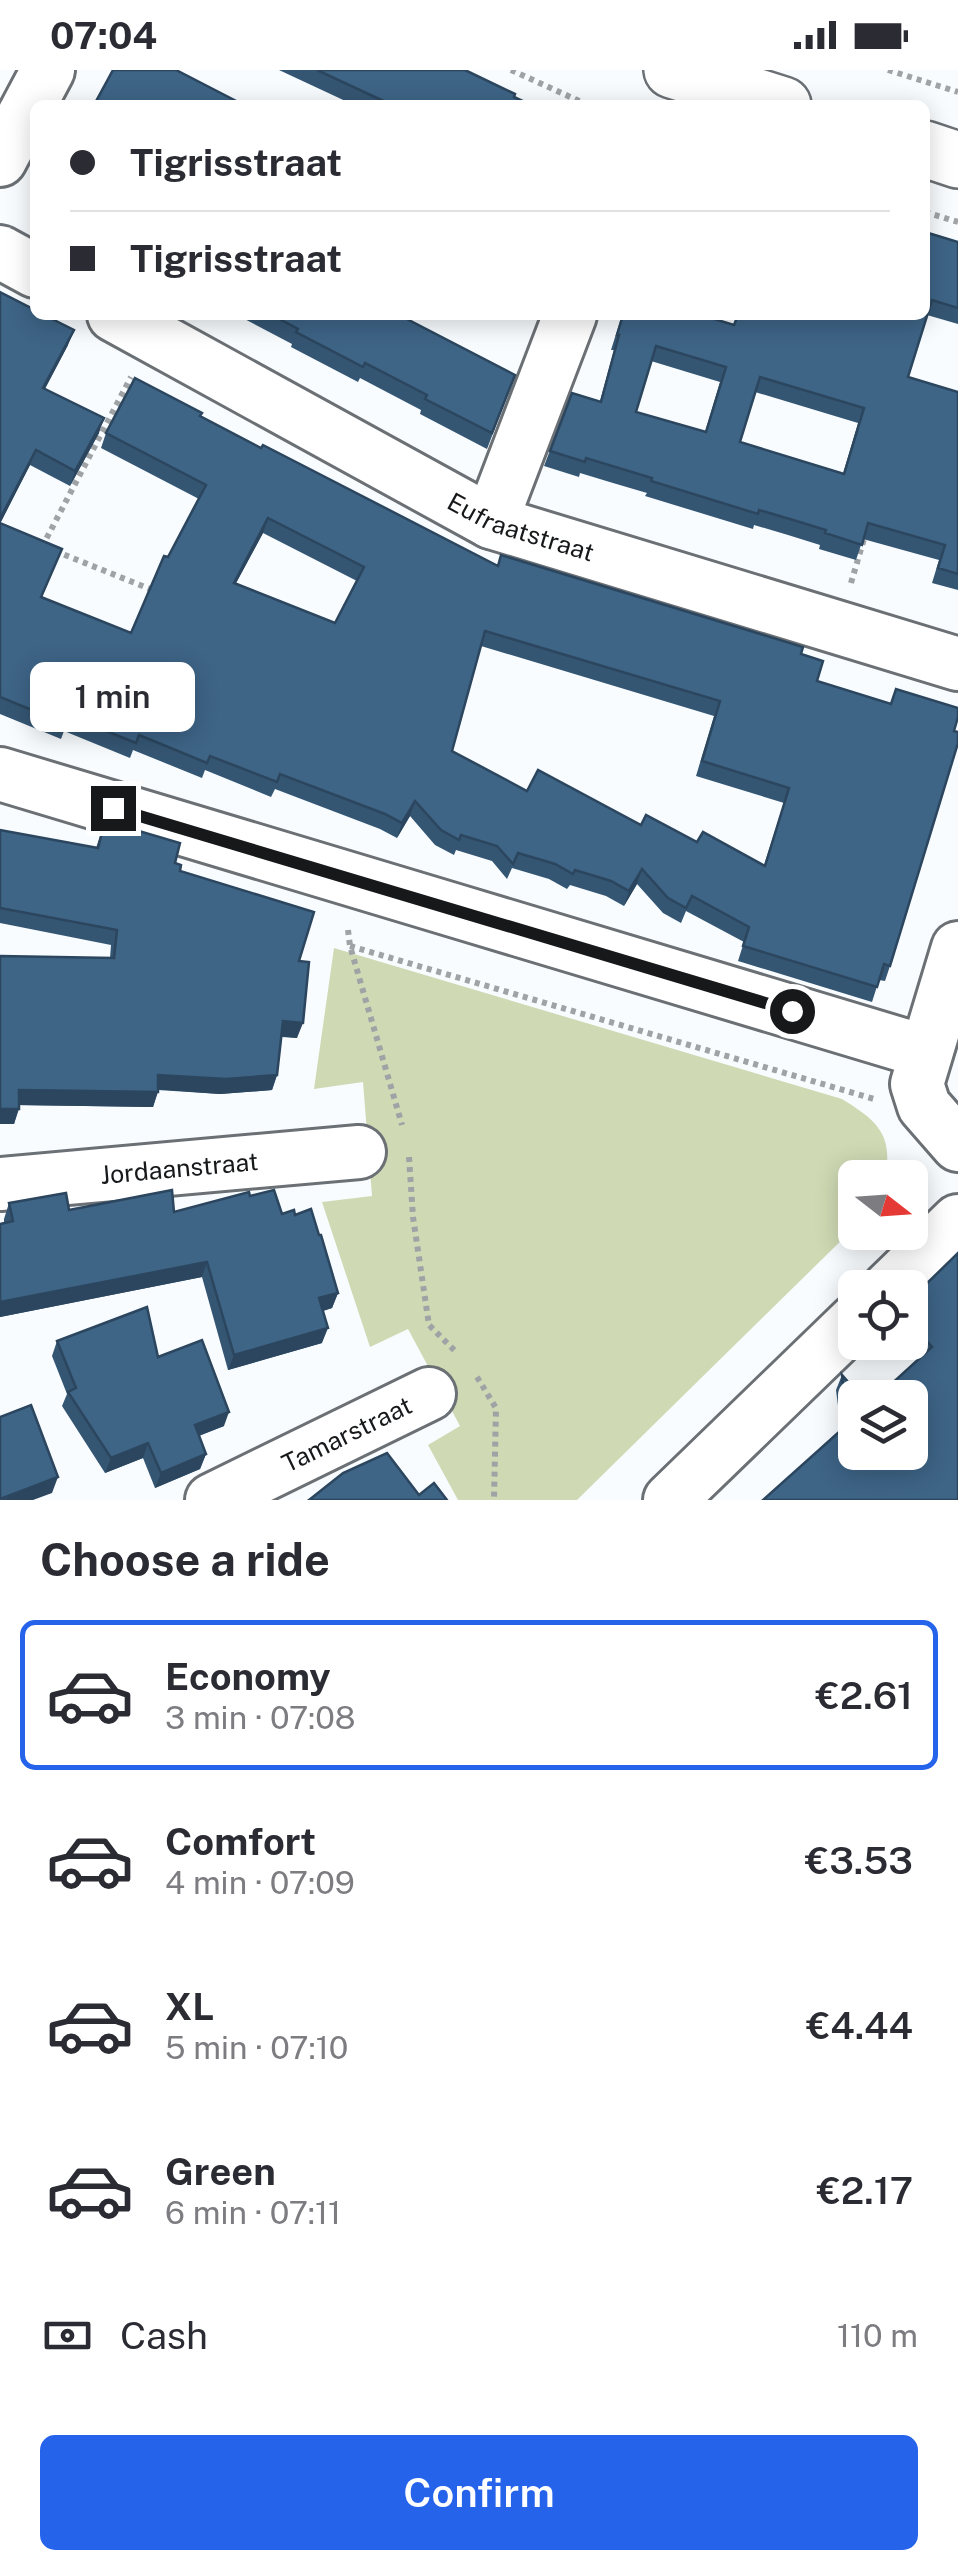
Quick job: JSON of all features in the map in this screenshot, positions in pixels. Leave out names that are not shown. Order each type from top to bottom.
[{"type":"street","points":[[32,100],[48,70]]},
{"type":"street","points":[[672,70],[768,100]]},
{"type":"street","points":[[0,160],[30,104]]},
{"type":"street","points":[[930,152],[958,160]]},
{"type":"street","points":[[0,252],[30,268]]},
{"type":"street","points":[[491,522],[568,320]]},
{"type":"street","name":"Eufraatstraat","points":[[134,325],[491,522],[958,664]]},
{"type":"street","points":[[0,774],[926,1052]]},
{"type":"street","points":[[958,948],[917,1084],[924,1106],[958,1145]]},
{"type":"street","name":"Jordaanstraat","points":[[0,1184],[390,1144]]},
{"type":"street","points":[[908,1270],[958,1221]]},
{"type":"street","points":[[670,1500],[838,1337]]},
{"type":"street","name":"Tamarstraat","points":[[212,1500],[454,1374]]},
{"type":"path","points":[[511,70],[577,100]]},
{"type":"path","points":[[888,70],[958,92]]},
{"type":"path","points":[[930,214],[958,222]]},
{"type":"path","points":[[34,564],[134,325]]},
{"type":"path","points":[[838,628],[869,522]]},
{"type":"path","points":[[43,546],[172,598]]},
{"type":"path","points":[[340,878],[390,1144],[413,1217],[429,1324],[454,1374],[496,1408],[494,1500]]},
{"type":"path","points":[[350,946],[894,1105],[924,1106]]},
{"type":"green space","points":[[334,948],[842,1099],[880,1130],[887,1160],[838,1160],[838,1244],[577,1500],[458,1500],[428,1445],[460,1426],[408,1329],[370,1347],[322,1202],[372,1196],[363,1082],[314,1089]]},
{"type":"building","points":[[113,70],[176,70],[234,100],[97,100]]},
{"type":"building","points":[[317,70],[465,70],[520,100],[381,100]]},
{"type":"building","points":[[930,234],[958,242],[958,308],[932,300],[930,306]]},
{"type":"building","points":[[0,292],[30,307],[30,320],[54,320],[74,330],[43,388],[104,418],[75,471],[36,450],[0,519]]},
{"type":"building","points":[[281,320],[409,320],[515,375],[492,433],[365,363],[363,367],[296,332],[298,329]]},
{"type":"building","points":[[622,320],[718,320],[734,325],[736,320],[926,320],[908,377],[958,392],[958,574],[938,568],[945,545],[868,523],[862,545],[793,520],[759,510],[758,514],[586,458],[585,462],[550,451],[572,393],[601,402]],"holes":[[[656,346],[726,367],[706,432],[636,412]],[[760,377],[864,408],[844,474],[740,442]]]},
{"type":"building","points":[[135,378],[261,448],[263,445],[498,566],[501,555],[803,647],[801,654],[823,661],[817,681],[891,704],[896,689],[958,708],[954,731],[958,732],[958,743],[890,966],[884,964],[877,987],[743,946],[749,927],[692,896],[686,908],[668,898],[642,869],[629,891],[611,881],[575,870],[573,874],[518,853],[513,864],[497,846],[461,835],[459,840],[441,830],[415,801],[402,823],[280,774],[277,782],[210,756],[207,763],[139,735],[136,743],[69,716],[66,724],[0,697],[0,523],[62,549],[41,597],[131,633],[164,556],[168,557],[206,485],[106,433]],"holes":[[[268,518],[364,567],[335,623],[234,583]],[[485,631],[720,701],[702,761],[789,788],[765,866],[703,832],[697,842],[646,815],[641,825],[538,770],[527,791],[452,751]]]},
{"type":"building","points":[[105,821],[180,843],[175,863],[181,865],[180,871],[314,912],[299,961],[309,962],[303,1023],[283,1021],[277,1075],[226,1079],[158,1075],[158,1092],[19,1090],[19,1109],[0,1109],[0,956],[114,958],[117,930],[0,908],[0,830],[98,848]]},
{"type":"building","points":[[172,1190],[174,1212],[249,1192],[250,1196],[274,1190],[282,1214],[294,1210],[295,1215],[311,1209],[338,1293],[319,1298],[328,1328],[234,1355],[207,1262],[0,1302],[0,1224],[13,1221],[9,1203],[66,1193],[69,1210]]},
{"type":"building","points":[[958,1253],[958,1500],[763,1500],[838,1433],[838,1470],[928,1470],[928,1380],[896,1380],[918,1360],[928,1360],[932,1347],[928,1343],[928,1282]]},
{"type":"building","points":[[147,1307],[158,1357],[202,1340],[229,1412],[195,1425],[206,1454],[161,1473],[148,1443],[111,1458],[68,1392],[76,1388],[57,1341]]},
{"type":"building","points":[[31,1405],[58,1477],[0,1499],[0,1417]]},
{"type":"building","points":[[387,1453],[419,1495],[434,1483],[447,1500],[309,1500],[343,1473]]},
{"type":"route","points":[[113,808],[792,1011]]}]
